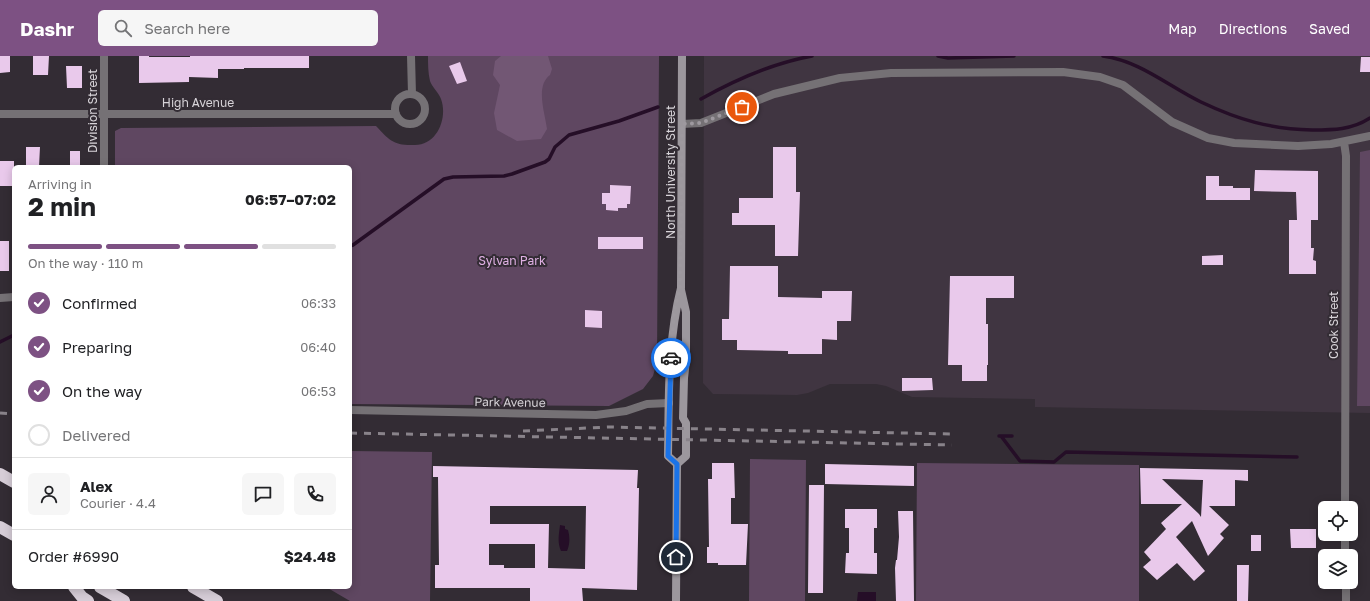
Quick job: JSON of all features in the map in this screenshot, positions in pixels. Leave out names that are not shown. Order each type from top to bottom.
[{"type":"highway","points":[[0,474],[12,481]]},
{"type":"highway","points":[[0,527],[12,534]]},
{"type":"highway","points":[[76,589],[82,597],[88,601]]},
{"type":"highway","points":[[103,589],[124,601]]},
{"type":"highway","points":[[196,589],[217,601]]},
{"type":"street","name":"Division Street","points":[[104,56],[104,165]]},
{"type":"street","points":[[411,56],[412,94]]},
{"type":"street","name":"North University Street","points":[[680,288],[682,56]]},
{"type":"street","points":[[682,124],[701,123],[774,94],[840,78],[891,73],[1064,72],[1100,77],[1123,85],[1172,122],[1208,138],[1234,143],[1298,146],[1332,144],[1370,136]]},
{"type":"street","points":[[412,94],[424,102],[425,112],[420,120],[412,124],[406,124],[402,122],[396,114],[396,104],[402,96],[412,94]]},
{"type":"street","name":"High Avenue","points":[[0,114],[396,114]]},
{"type":"street","name":"Cook Street","points":[[1344,142],[1346,156],[1345,501]]},
{"type":"street","points":[[677,464],[668,456],[672,331],[674,312],[680,288]]},
{"type":"street","points":[[676,601],[677,464],[686,456],[686,423],[683,418],[686,360],[686,312],[680,288]]},
{"type":"street","points":[[0,298],[12,297]]},
{"type":"street","name":"Park Avenue","points":[[352,410],[596,415],[626,411],[647,404],[669,403]]},
{"type":"street","points":[[1346,589],[1346,601]]},
{"type":"shaded area","points":[[501,56],[548,56],[552,69],[550,75],[545,80],[542,93],[547,129],[541,139],[517,141],[497,130],[494,113],[500,85],[493,75],[495,61]]},
{"type":"shaded area","points":[[704,56],[1370,56],[1370,413],[1035,407],[1035,399],[912,397],[886,386],[876,384],[830,384],[808,393],[797,395],[713,394],[703,383]]},
{"type":"shaded area","points":[[560,525],[565,526],[565,529],[568,530],[569,546],[567,551],[561,551],[560,548]]},
{"type":"shaded area","points":[[858,592],[876,592],[876,601],[857,601]]},
{"type":"green space","name":"Sylvan Park","points":[[428,56],[659,56],[657,361],[653,376],[643,389],[609,406],[352,404],[352,165],[115,165],[115,131],[121,128],[376,126],[392,141],[397,143],[408,145],[423,144],[435,135],[439,129],[443,114],[441,99],[439,94],[432,86],[428,72]]},
{"type":"green space","points":[[1370,150],[1370,406],[1357,406],[1360,152]]},
{"type":"green space","points":[[352,451],[432,452],[430,601],[350,601],[329,589],[352,589]]},
{"type":"green space","points":[[750,459],[806,460],[805,601],[749,601]]},
{"type":"green space","points":[[917,463],[1139,465],[1139,601],[916,601]]},
{"type":"building","points":[[0,56],[10,56],[10,72],[0,73]]},
{"type":"building","points":[[33,56],[49,56],[48,75],[33,75]]},
{"type":"building","points":[[139,56],[309,56],[309,68],[218,69],[218,78],[189,77],[189,82],[139,83]]},
{"type":"building","points":[[1361,57],[1370,57],[1370,72],[1360,72]]},
{"type":"building","points":[[460,62],[467,81],[457,84],[449,66]]},
{"type":"building","points":[[66,66],[82,66],[82,88],[67,88]]},
{"type":"building","points":[[26,147],[40,147],[39,165],[26,165]]},
{"type":"building","points":[[773,147],[796,147],[796,192],[800,192],[798,256],[775,256],[775,225],[732,225],[732,213],[739,213],[739,198],[773,198]]},
{"type":"building","points":[[70,151],[80,151],[80,165],[70,165]]},
{"type":"building","points":[[0,161],[14,161],[14,165],[12,165],[12,186],[0,186]]},
{"type":"building","points":[[1255,170],[1318,171],[1318,220],[1311,220],[1311,248],[1314,248],[1313,260],[1316,261],[1316,274],[1289,274],[1289,220],[1297,220],[1296,192],[1254,191]]},
{"type":"building","points":[[1206,176],[1219,176],[1219,186],[1250,188],[1250,200],[1206,200]]},
{"type":"building","points":[[610,185],[631,186],[630,204],[627,204],[627,208],[618,208],[618,211],[606,210],[606,204],[602,204],[602,193],[610,193]]},
{"type":"building","points":[[598,237],[643,237],[643,249],[598,249]]},
{"type":"building","points":[[0,241],[9,241],[9,271],[0,271]]},
{"type":"building","points":[[1223,255],[1223,265],[1202,265],[1202,256]]},
{"type":"building","points":[[730,266],[778,266],[778,297],[822,298],[822,291],[852,291],[851,321],[837,321],[837,340],[822,339],[822,354],[788,354],[788,351],[737,350],[737,340],[722,340],[722,319],[729,319]]},
{"type":"building","points":[[950,276],[1014,276],[1014,298],[986,298],[986,324],[988,324],[987,381],[962,381],[962,365],[948,365]]},
{"type":"building","points":[[585,310],[602,311],[602,328],[585,327]]},
{"type":"building","points":[[902,378],[932,378],[933,390],[902,391]]},
{"type":"building","points":[[712,463],[734,463],[735,498],[731,498],[731,524],[748,524],[746,565],[718,565],[718,563],[707,563],[707,547],[709,547],[708,479],[712,479]]},
{"type":"building","points":[[825,464],[914,466],[914,486],[825,484]]},
{"type":"building","points":[[433,466],[638,470],[637,590],[582,588],[583,601],[530,601],[530,588],[435,588],[435,565],[439,565],[438,477],[433,477]],"holes":[[[490,506],[586,506],[585,569],[548,568],[549,524],[490,524]],[[489,544],[535,544],[535,568],[504,568],[504,565],[489,565]]]},
{"type":"building","points":[[1140,468],[1248,470],[1248,481],[1235,480],[1235,506],[1209,506],[1229,525],[1220,534],[1224,538],[1208,556],[1192,521],[1176,537],[1205,571],[1194,581],[1177,563],[1157,580],[1143,567],[1151,560],[1144,552],[1166,529],[1161,523],[1182,504],[1141,504]],"holes":[[[1162,479],[1203,480],[1201,517]]]},
{"type":"building","points":[[809,485],[824,485],[823,593],[808,593]]},
{"type":"building","points":[[845,509],[877,509],[877,528],[874,528],[874,553],[877,553],[877,574],[845,573],[846,553],[849,553],[849,528],[845,528]]},
{"type":"building","points":[[898,511],[913,511],[914,601],[896,601],[895,568],[899,537]]},
{"type":"building","points":[[1290,529],[1316,529],[1316,548],[1291,548]]},
{"type":"building","points":[[1251,535],[1261,535],[1261,551],[1251,551]]},
{"type":"building","points":[[1237,565],[1249,565],[1248,601],[1237,601]]},
{"type":"waterway","points":[[701,99],[727,85],[755,73],[783,63],[812,56]]},
{"type":"waterway","points":[[938,56],[948,58],[1014,56]]},
{"type":"waterway","points":[[1103,56],[1129,63],[1154,75],[1201,102],[1242,119],[1282,128],[1327,130],[1349,127],[1370,118]]},
{"type":"waterway","points":[[352,245],[444,179],[453,177],[504,176],[512,174],[545,162],[549,159],[555,147],[569,135],[619,121],[658,107]]},
{"type":"waterway","points":[[0,342],[12,336]]},
{"type":"waterway","points":[[999,436],[1001,436],[1020,461],[1054,462],[1066,452],[1297,457]]},
{"type":"waterway","points":[[1001,436],[1012,436]]},
{"type":"railway","points":[[0,413],[12,414]]},
{"type":"railway","points":[[523,431],[609,427],[952,434]]},
{"type":"railway","points":[[352,433],[952,445]]},
{"type":"way so far","points":[[671,358],[674,312],[680,288],[682,124],[701,123],[742,107]]},
{"type":"route","points":[[671,358],[668,456],[677,464],[676,557]]}]
